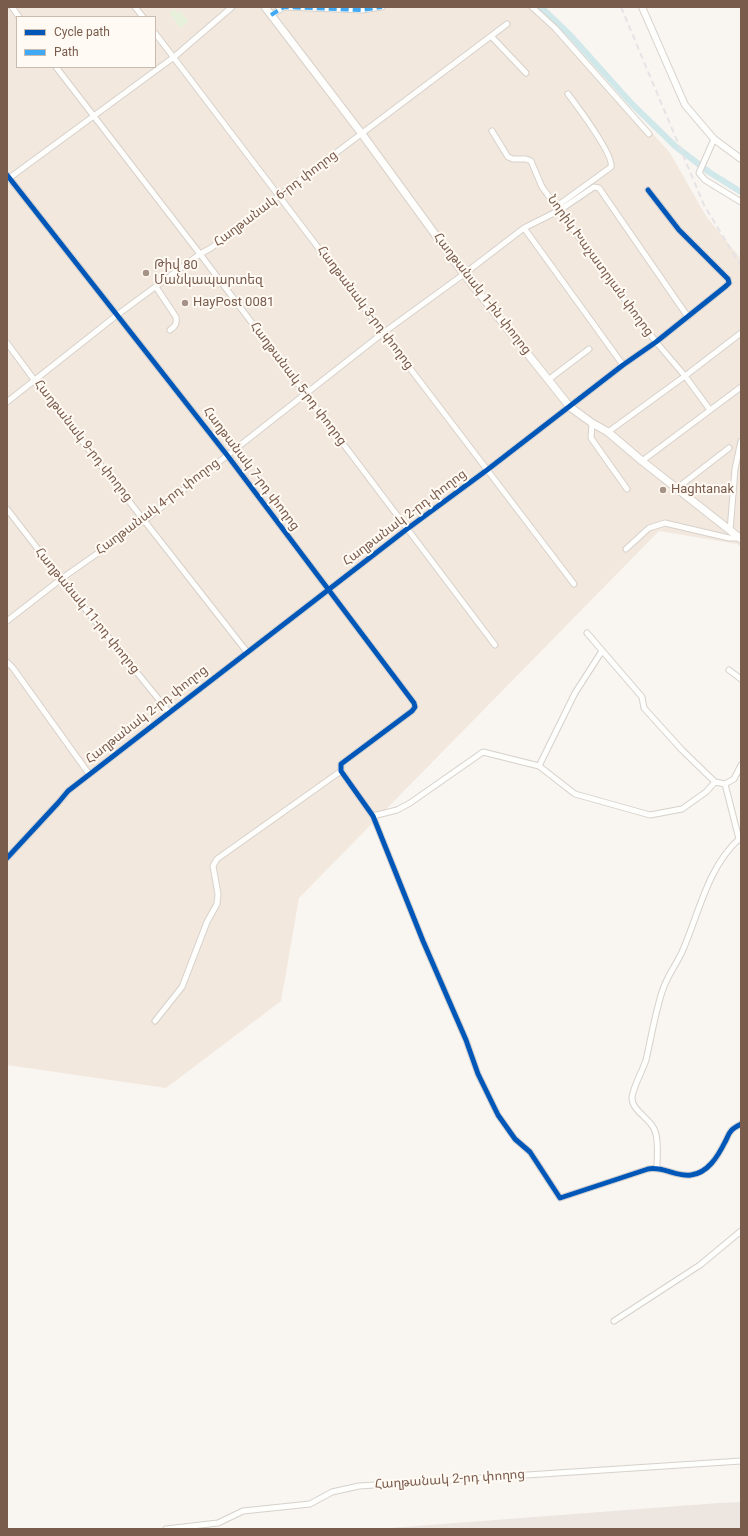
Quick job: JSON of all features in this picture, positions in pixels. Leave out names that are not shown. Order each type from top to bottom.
[{"type":"main road","name":"Հաղթանակ 1-ին փողոց","points":[[265,7],[362,134],[464,274],[570,407],[592,423],[608,432],[642,462],[740,538]]},
{"type":"street","points":[[12,7],[18,16]]},
{"type":"street","points":[[135,7],[142,16]]},
{"type":"street","points":[[8,178],[174,57],[232,7]]},
{"type":"street","points":[[271,14],[284,7],[362,10],[382,7]]},
{"type":"street","points":[[532,7],[555,28],[649,134]]},
{"type":"street","points":[[642,7],[685,105],[714,139],[741,159]]},
{"type":"street","name":"Հաղթանակ 6-րդ փողոց","points":[[7,402],[117,315],[200,254],[212,248],[507,24]]},
{"type":"street","name":"Հաղթանակ 3-րդ փողոց","points":[[156,33],[574,584]]},
{"type":"street","points":[[491,36],[526,73]]},
{"type":"street","name":"Հաղթանակ 5-րդ փողոց","points":[[57,68],[200,254],[496,645]]},
{"type":"street","points":[[558,208],[612,165],[610,158],[591,125],[568,94]]},
{"type":"street","name":"Նորիկ Խաչատրյան փողոց","points":[[492,131],[508,157],[513,159],[526,159],[530,161],[542,187],[656,342],[685,376],[710,410]]},
{"type":"street","points":[[714,139],[708,149],[699,173],[705,180],[741,202]]},
{"type":"street","name":"Հաղթանակ 7-րդ փողոց","points":[[8,178],[227,455],[414,703],[415,707],[412,711],[341,764],[341,771]]},
{"type":"street","points":[[558,208],[590,188],[599,188],[688,317]]},
{"type":"street","name":"Հաղթանակ 2-րդ փողոց","points":[[7,858],[68,791],[89,774],[407,529],[570,407],[623,365],[656,342],[729,283],[728,279],[679,230],[648,190]]},
{"type":"street","name":"Հաղթանակ 4-րդ փողոց","points":[[7,621],[61,579],[145,520],[383,333],[524,228],[558,208]]},
{"type":"street","points":[[524,228],[623,365]]},
{"type":"street","points":[[156,286],[176,317],[177,322],[175,327],[170,330]]},
{"type":"street","points":[[608,432],[741,333]]},
{"type":"street","name":"Հաղթանակ 9-րդ փողոց","points":[[7,343],[35,381],[248,652]]},
{"type":"street","points":[[548,380],[590,349]]},
{"type":"street","points":[[642,462],[741,387]]},
{"type":"street","points":[[592,423],[591,438],[627,489]]},
{"type":"street","points":[[730,531],[735,469],[741,442]]},
{"type":"street","points":[[676,488],[729,448]]},
{"type":"street","points":[[735,469],[741,473]]},
{"type":"street","name":"Հաղթանակ 11-րդ փողոց","points":[[7,509],[61,579],[169,712]]},
{"type":"street","points":[[626,549],[650,528],[665,523],[729,538],[740,538]]},
{"type":"street","points":[[587,633],[642,697],[644,708],[682,750],[715,782],[725,784],[734,778],[741,765]]},
{"type":"street","points":[[539,766],[576,693],[602,651]]},
{"type":"street","points":[[7,662],[13,668],[89,774]]},
{"type":"street","points":[[729,670],[741,679]]},
{"type":"street","points":[[373,816],[397,810],[410,803],[483,752],[539,766],[575,794],[650,815],[682,809],[706,792],[715,782]]},
{"type":"street","points":[[155,1021],[182,987],[207,922],[217,904],[218,894],[214,862],[341,771],[373,816],[423,941],[466,1040],[478,1074],[498,1115],[515,1139],[530,1152],[560,1198],[657,1167],[681,1176],[692,1175],[700,1172],[710,1166],[731,1131],[741,1124]]},
{"type":"street","points":[[657,1167],[655,1130],[648,1120],[634,1106],[632,1098],[646,1060],[662,991],[682,952],[702,898],[718,865],[730,847],[740,840],[725,784]]},
{"type":"street","points":[[614,1322],[700,1265],[741,1231]]},
{"type":"street","name":"Հաղթանակ 2-րդ փողոց","points":[[166,1529],[218,1523],[243,1511],[310,1504],[332,1492],[359,1486],[741,1461]]},
{"type":"shaded area","points":[[7,7],[540,7],[670,153],[706,216],[741,259],[741,547],[737,544],[659,531],[299,898],[281,1001],[166,1088],[7,1065]]},
{"type":"shaded area","points":[[741,1502],[741,1529],[377,1529],[719,1503]]},
{"type":"green space","points":[[174,9],[178,13],[180,11],[189,21],[181,28],[169,13]]},
{"type":"waterway","points":[[541,7],[571,36],[632,104],[675,146],[709,172],[741,192]]},
{"type":"railway","points":[[621,7],[704,205],[741,266]]},
{"type":"marked path","points":[[271,15],[284,7],[362,10],[382,7]]},
{"type":"cycle path","points":[[7,175],[227,455],[414,703],[415,707],[412,711],[341,764],[341,771],[373,816],[423,941],[466,1040],[478,1074],[498,1115],[515,1139],[530,1152],[560,1198],[648,1169],[654,1168],[685,1175],[697,1174],[712,1163],[730,1132],[741,1124]]},
{"type":"cycle path","points":[[7,858],[68,791],[407,529],[487,470],[623,365],[656,342],[729,283],[728,279],[679,230],[648,190]]},
{"type":"place","name":"Թիվ 80 Մանկապարտեզ","points":[[146,273]]},
{"type":"place","name":"HayPost 0081","points":[[185,303]]},
{"type":"place","name":"Haghtanak","points":[[663,490]]}]
